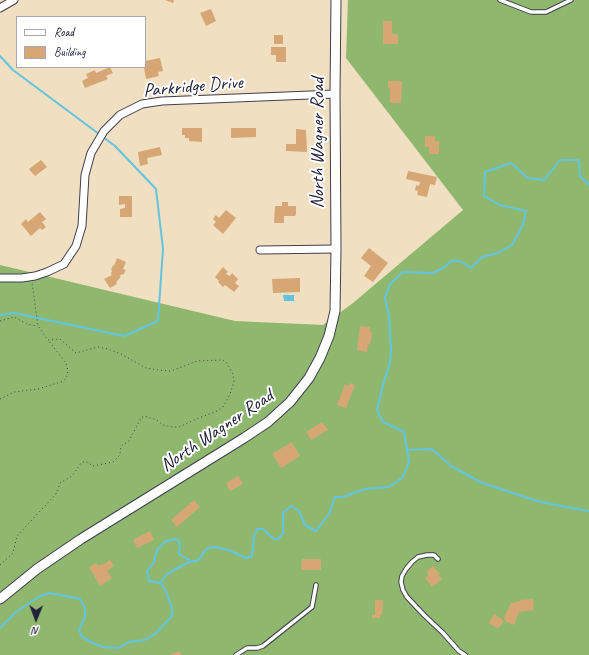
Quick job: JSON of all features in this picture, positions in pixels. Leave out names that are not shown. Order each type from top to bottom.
[{"type":"street","points":[[0,8],[14,0]]},
{"type":"street","name":"North Wagner Road","points":[[0,599],[37,569],[268,422],[290,402],[309,378],[320,358],[329,336],[335,312],[336,249],[334,94],[336,0]]},
{"type":"street","name":"Parkridge Drive","points":[[0,278],[22,278],[47,272],[64,264],[76,246],[82,226],[85,175],[91,153],[104,131],[120,115],[142,104],[162,101],[334,94]]},
{"type":"street","points":[[260,250],[336,249]]},
{"type":"lane","points":[[500,0],[531,12],[546,12],[571,0]]},
{"type":"lane","points":[[438,559],[434,555],[418,556],[406,569],[402,576],[401,582],[403,590],[416,606],[459,651],[465,655]]},
{"type":"lane","points":[[236,655],[247,648],[257,648],[264,645],[312,607],[316,585]]},
{"type":"path","points":[[0,399],[14,392],[38,389],[64,381],[67,376],[68,371],[66,364],[38,326],[31,276]]},
{"type":"path","points":[[0,321],[14,318],[27,324],[38,326]]},
{"type":"path","points":[[0,565],[13,553],[17,536],[56,494],[60,484],[72,476],[81,463],[86,461],[94,466],[113,462],[120,455],[121,446],[129,441],[141,418],[144,416],[157,420],[163,425],[179,427],[217,411],[223,407],[234,382],[233,374],[227,362],[223,360],[197,361],[171,371],[158,370],[146,368],[121,354],[108,349],[98,347],[76,353],[60,340],[48,340]]},
{"type":"green space","points":[[348,0],[589,0],[589,655],[0,655],[0,265],[235,321],[323,325],[353,303],[463,210],[346,58]]},
{"type":"water","points":[[283,295],[294,295],[294,301],[284,301]]},
{"type":"building","points":[[165,0],[174,0],[173,3]]},
{"type":"building","points":[[211,9],[216,21],[206,26],[200,13]]},
{"type":"building","points":[[383,21],[392,21],[392,34],[398,34],[398,44],[383,44]]},
{"type":"building","points":[[274,35],[283,35],[283,44],[274,44]]},
{"type":"building","points":[[271,47],[286,47],[286,62],[276,62],[276,55],[271,55]]},
{"type":"building","points":[[160,58],[163,71],[158,72],[159,76],[146,79],[144,68],[146,68],[146,61]]},
{"type":"building","points":[[110,68],[113,73],[106,76],[108,79],[85,88],[82,81],[88,78],[86,74],[95,70],[96,73]]},
{"type":"building","points":[[388,81],[402,81],[401,103],[390,103],[390,88],[388,88]]},
{"type":"building","points":[[182,128],[202,128],[202,142],[189,141],[189,138],[185,138],[185,135],[182,135]]},
{"type":"building","points":[[231,128],[256,128],[256,137],[231,138]]},
{"type":"building","points":[[296,129],[306,130],[307,152],[286,151],[286,144],[296,144]]},
{"type":"building","points":[[425,136],[435,136],[435,141],[439,141],[439,154],[429,154],[429,147],[425,147]]},
{"type":"building","points":[[160,147],[162,155],[147,158],[148,164],[140,166],[138,152]]},
{"type":"building","points":[[41,160],[47,167],[35,176],[29,169]]},
{"type":"building","points":[[408,171],[437,177],[435,185],[430,184],[427,197],[417,195],[418,191],[415,190],[416,185],[419,186],[420,182],[406,179]]},
{"type":"building","points":[[119,196],[132,196],[132,217],[120,217],[120,209],[125,208],[125,204],[119,205]]},
{"type":"building","points":[[282,202],[288,202],[288,206],[296,206],[296,214],[295,216],[284,216],[284,223],[274,223],[275,206],[282,206]]},
{"type":"building","points":[[226,210],[236,218],[223,234],[213,225],[216,222],[213,219],[216,215],[219,218]]},
{"type":"building","points":[[40,212],[46,219],[42,222],[46,227],[42,230],[40,228],[31,236],[21,224],[26,219],[28,222]]},
{"type":"building","points":[[369,248],[388,263],[373,282],[364,276],[371,266],[361,258]]},
{"type":"building","points":[[117,258],[126,262],[123,269],[126,270],[123,275],[121,274],[120,278],[116,282],[117,284],[110,288],[104,279],[112,275],[111,270]]},
{"type":"building","points":[[223,267],[228,272],[226,274],[230,276],[232,273],[238,279],[235,283],[239,286],[234,292],[225,285],[223,287],[215,277]]},
{"type":"building","points":[[300,278],[300,292],[273,293],[272,279]]},
{"type":"building","points":[[360,326],[370,327],[370,332],[372,332],[370,345],[368,344],[367,352],[357,350]]},
{"type":"building","points":[[350,383],[355,385],[346,408],[337,405],[345,384],[349,386]]},
{"type":"building","points":[[322,422],[328,430],[311,440],[306,432]]},
{"type":"building","points":[[292,442],[300,456],[281,468],[272,454]]},
{"type":"building","points":[[238,476],[243,484],[230,491],[226,483]]},
{"type":"building","points":[[194,500],[200,507],[177,527],[171,520]]},
{"type":"building","points":[[150,531],[154,540],[137,548],[133,540]]},
{"type":"building","points":[[302,559],[321,559],[321,570],[301,570]]},
{"type":"building","points":[[110,560],[114,566],[107,571],[112,578],[100,586],[89,567],[96,563],[98,566],[101,564],[102,565]]},
{"type":"building","points":[[433,566],[440,574],[438,575],[442,579],[432,587],[425,578],[429,575],[426,572]]},
{"type":"building","points":[[533,599],[534,610],[519,612],[514,625],[505,621],[504,618],[511,603],[520,600]]},
{"type":"building","points":[[375,600],[383,600],[382,615],[380,615],[380,618],[372,618],[372,615],[375,615]]},
{"type":"building","points":[[494,614],[504,621],[498,629],[489,623]]},
{"type":"building","points":[[180,651],[181,655],[169,655]]},
{"type":"waterway","points":[[0,56],[13,70],[99,134]]},
{"type":"waterway","points":[[0,315],[14,313],[124,336],[158,321],[163,249],[156,189],[115,146],[103,137]]},
{"type":"waterway","points":[[0,628],[16,612],[40,596],[50,593],[80,599],[85,608],[85,617],[79,630],[82,637],[93,643],[103,647],[119,648],[129,642],[145,640],[155,634],[172,616],[172,608],[165,589],[160,583],[149,581],[147,571],[154,562],[157,550],[166,541],[176,539],[179,541],[179,554],[191,561],[197,561],[208,548],[216,547],[231,551],[246,558],[252,556],[254,536],[257,529],[263,529],[274,539],[278,539],[283,534],[283,513],[291,506],[299,511],[305,525],[316,531],[329,514],[335,497],[343,497],[365,489],[389,487],[403,477],[409,462],[404,432],[383,422],[377,410],[390,363],[391,350],[389,316],[385,298],[390,284],[403,272],[433,273],[443,268],[453,260],[462,262],[471,268],[482,257],[498,253],[512,245],[523,225],[526,211],[500,205],[484,196],[485,172],[511,163],[528,178],[544,180],[560,160],[579,160],[580,176],[589,185]]},
{"type":"waterway","points":[[407,450],[432,449],[451,466],[482,483],[537,501],[589,511]]},
{"type":"waterway","points":[[160,583],[167,574],[191,561]]}]
